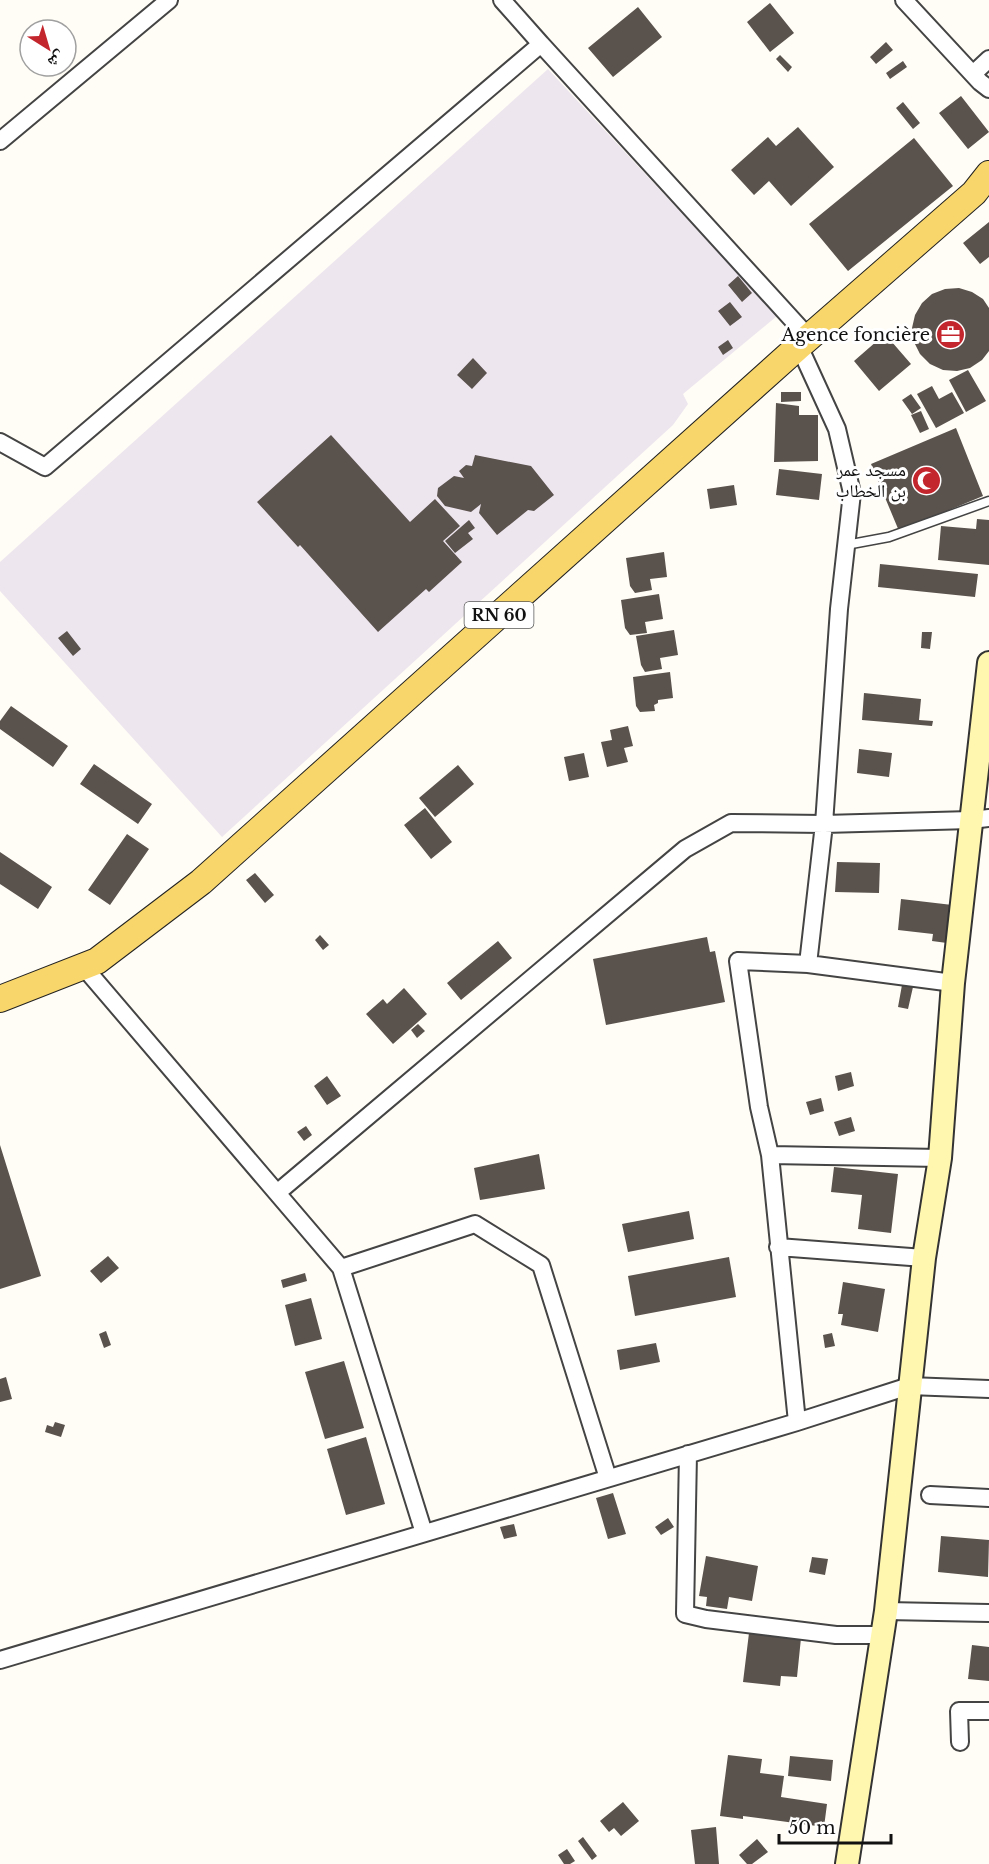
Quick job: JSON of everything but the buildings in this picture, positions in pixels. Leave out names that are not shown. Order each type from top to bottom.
[{"type":"main road","name":"RN 60","points":[[0,999],[97,961],[201,882],[804,342],[984,184]]},
{"type":"main road","points":[[847,1864],[886,1611],[924,1258],[940,1158],[953,983],[980,819],[989,663]]},
{"type":"street","points":[[0,141],[169,0]]},
{"type":"street","points":[[502,0],[804,342],[837,429],[852,493],[839,609],[824,824],[808,964]]},
{"type":"street","points":[[909,2],[980,82],[989,102]]},
{"type":"street","points":[[0,442],[45,467],[540,44]]},
{"type":"street","points":[[980,82],[989,59]]},
{"type":"street","points":[[277,1193],[685,849],[731,823],[824,824],[980,819]]},
{"type":"street","points":[[797,1422],[770,1155],[759,1107],[738,961],[808,964],[953,983]]},
{"type":"street","points":[[83,966],[341,1268],[424,1533]]},
{"type":"street","points":[[770,1155],[940,1158]]},
{"type":"street","points":[[341,1268],[475,1224],[541,1265],[608,1478]]},
{"type":"street","points":[[778,1247],[924,1258]]},
{"type":"street","points":[[0,1660],[797,1422],[909,1386],[989,1389]]},
{"type":"street","points":[[688,1454],[685,1614],[706,1619],[836,1635],[882,1635]]},
{"type":"street","points":[[930,1495],[989,1498]]},
{"type":"street","points":[[886,1611],[989,1613]]},
{"type":"street","points":[[960,1742],[959,1711],[989,1711]]},
{"type":"lane","points":[[846,545],[889,537],[989,501]]},
{"type":"shaded area","points":[[548,69],[777,316],[683,394],[688,404],[673,425],[222,837],[0,591],[0,562]]},
{"type":"place","name":"Agence foncière","points":[[951,335]]},
{"type":"place","name":"مسجد عمر بن الخطاب","points":[[927,480]]}]
